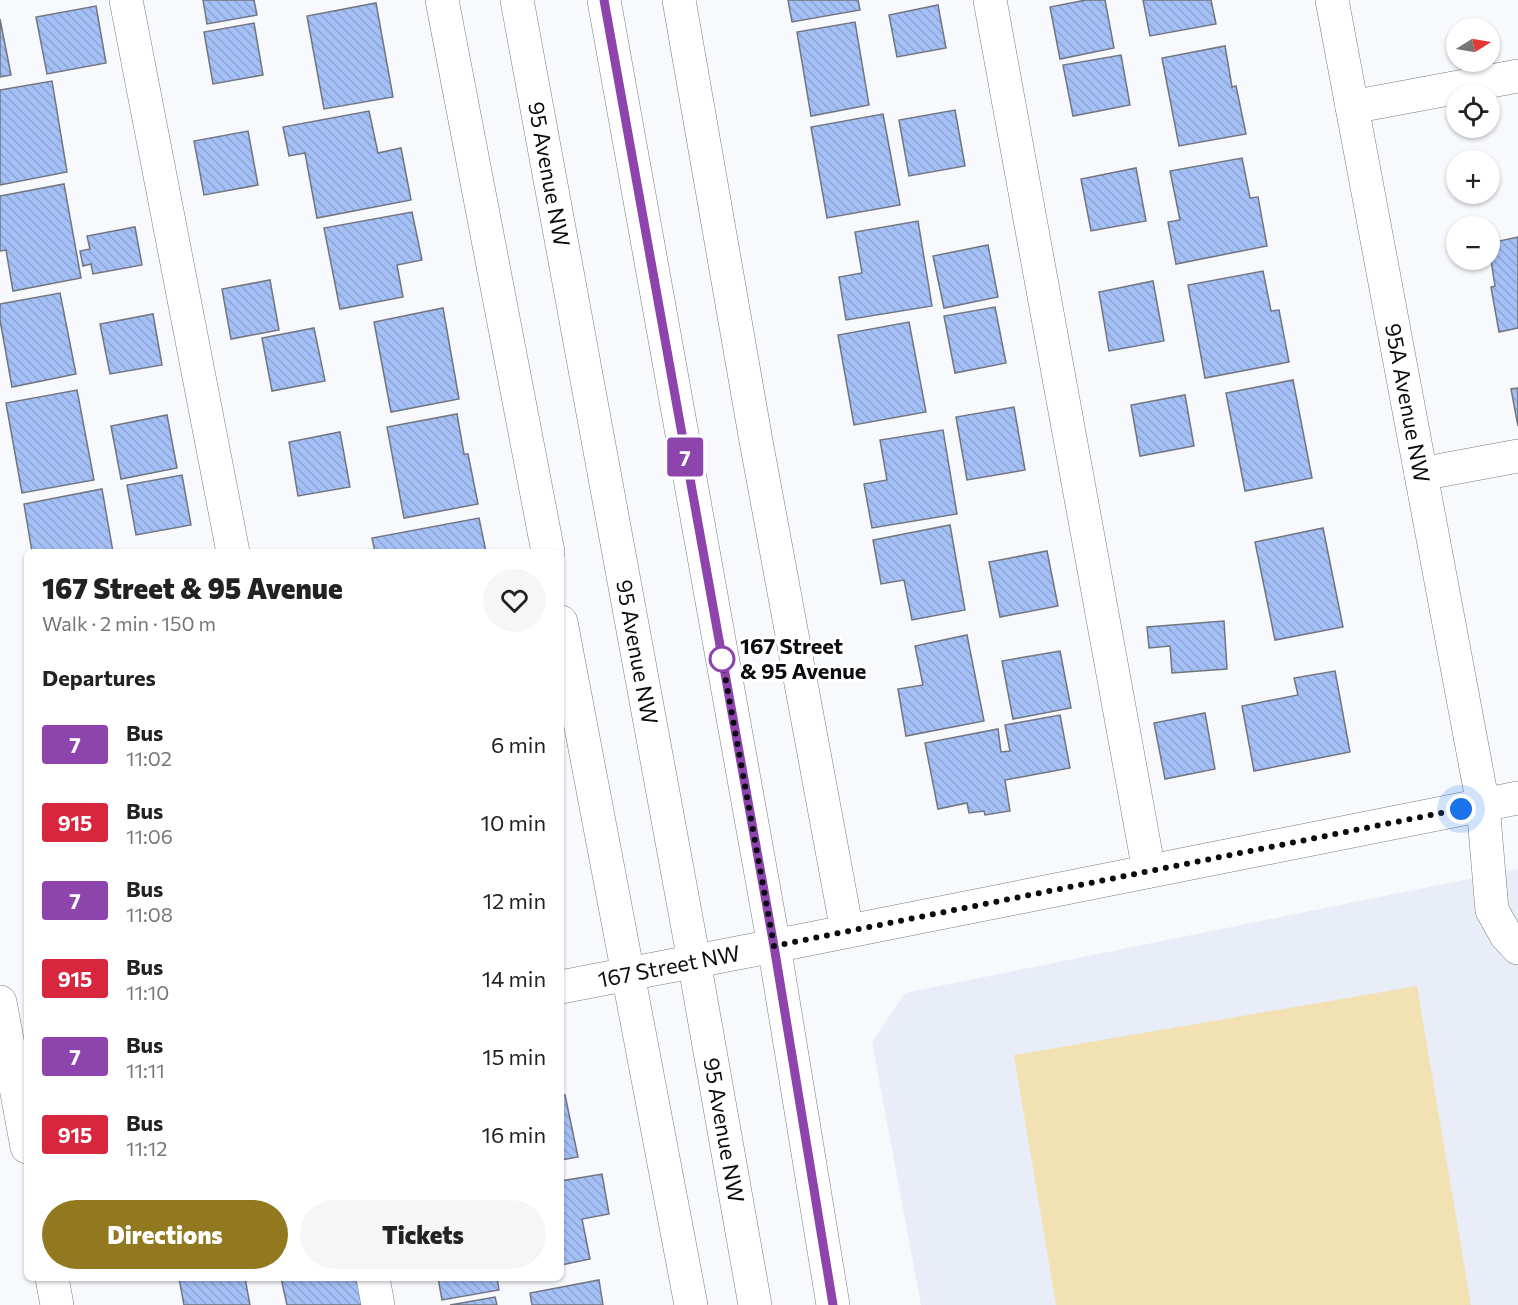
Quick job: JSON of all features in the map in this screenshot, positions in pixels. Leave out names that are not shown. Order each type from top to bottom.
[{"type":"street","points":[[126,0],[232,549]]},
{"type":"street","points":[[442,0],[547,549]]},
{"type":"street","name":"95 Avenue NW","points":[[517,0],[755,1305]]},
{"type":"street","points":[[604,0],[774,946],[833,1305]]},
{"type":"street","points":[[679,0],[756,441],[847,931]]},
{"type":"street","points":[[990,0],[1149,871]]},
{"type":"street","name":"95A Avenue NW","points":[[1332,0],[1483,805],[1492,910],[1506,936],[1518,948]]},
{"type":"street","points":[[1352,107],[1518,76]]},
{"type":"street","points":[[1421,474],[1518,456]]},
{"type":"street","points":[[564,638],[691,1305]]},
{"type":"street","name":"167 Street NW","points":[[564,986],[1518,798]]},
{"type":"street","points":[[0,1002],[22,1091],[24,1113]]},
{"type":"street","points":[[53,1281],[57,1305]]},
{"type":"street","points":[[374,1281],[378,1305]]},
{"type":"shaded area","points":[[1518,869],[1518,1305],[921,1305],[872,1042],[905,993]]},
{"type":"shaded area","points":[[1417,986],[1471,1305],[1056,1305],[1014,1055]]},
{"type":"building","points":[[203,0],[254,0],[257,15],[207,24]]},
{"type":"building","points":[[788,0],[858,0],[860,10],[792,22]]},
{"type":"building","points":[[1086,0],[1105,0],[1114,48],[1060,59],[1050,7]]},
{"type":"building","points":[[1143,0],[1211,0],[1216,24],[1150,36]]},
{"type":"building","points":[[376,3],[393,97],[324,109],[307,16]]},
{"type":"building","points":[[938,5],[946,48],[897,57],[889,15]]},
{"type":"building","points":[[96,6],[106,63],[47,74],[36,17]]},
{"type":"building","points":[[0,19],[11,75],[0,77]]},
{"type":"building","points":[[855,22],[869,105],[811,116],[797,32]]},
{"type":"building","points":[[254,23],[263,75],[213,84],[204,32]]},
{"type":"building","points":[[1225,46],[1232,87],[1236,86],[1246,134],[1179,146],[1162,58]]},
{"type":"building","points":[[1121,55],[1130,105],[1073,116],[1063,65]]},
{"type":"building","points":[[52,81],[67,172],[0,185],[0,90]]},
{"type":"building","points":[[955,110],[965,166],[909,176],[899,120]]},
{"type":"building","points":[[369,111],[378,153],[401,148],[411,200],[317,218],[305,153],[289,156],[283,127]]},
{"type":"building","points":[[883,114],[900,205],[827,218],[811,127]]},
{"type":"building","points":[[248,131],[258,185],[204,195],[194,141]]},
{"type":"building","points":[[1242,158],[1250,198],[1258,197],[1267,246],[1176,264],[1168,222],[1180,220],[1170,171]]},
{"type":"building","points":[[1136,168],[1146,221],[1091,231],[1081,179]]},
{"type":"building","points":[[64,184],[81,278],[13,291],[6,250],[0,251],[0,196]]},
{"type":"building","points":[[412,212],[422,260],[397,265],[403,297],[340,309],[324,228]]},
{"type":"building","points":[[918,221],[932,306],[846,320],[839,277],[862,273],[855,232]]},
{"type":"building","points":[[135,227],[142,265],[93,274],[91,264],[83,266],[80,251],[90,249],[87,236]]},
{"type":"building","points":[[1518,237],[1518,328],[1499,332],[1491,287],[1495,286],[1492,270],[1500,270],[1500,241]]},
{"type":"building","points":[[988,245],[998,297],[944,308],[933,256]]},
{"type":"building","points":[[1263,271],[1271,311],[1279,310],[1289,362],[1205,378],[1188,285]]},
{"type":"building","points":[[270,280],[279,330],[231,339],[222,289]]},
{"type":"building","points":[[1153,281],[1164,341],[1109,351],[1099,292]]},
{"type":"building","points":[[60,293],[76,374],[12,387],[0,320],[0,304]]},
{"type":"building","points":[[995,307],[1006,363],[955,373],[944,316]]},
{"type":"building","points":[[443,308],[459,399],[391,412],[374,322]]},
{"type":"building","points":[[153,314],[162,365],[110,374],[100,324]]},
{"type":"building","points":[[909,322],[926,412],[854,425],[838,335]]},
{"type":"building","points":[[314,328],[325,381],[272,391],[262,338]]},
{"type":"building","points":[[1293,380],[1312,478],[1245,491],[1226,393]]},
{"type":"building","points":[[1518,388],[1518,426],[1511,389]]},
{"type":"building","points":[[77,390],[94,480],[22,493],[6,403]]},
{"type":"building","points":[[1185,395],[1194,446],[1140,456],[1131,405]]},
{"type":"building","points":[[1014,407],[1025,470],[967,480],[956,417]]},
{"type":"building","points":[[457,414],[464,454],[468,454],[478,504],[404,518],[387,427]]},
{"type":"building","points":[[167,415],[177,468],[121,479],[111,426]]},
{"type":"building","points":[[943,430],[957,514],[872,528],[864,484],[887,480],[880,440]]},
{"type":"building","points":[[340,432],[350,487],[298,496],[289,442]]},
{"type":"building","points":[[182,475],[191,525],[136,535],[127,485]]},
{"type":"building","points":[[102,489],[112,549],[32,549],[24,504]]},
{"type":"building","points":[[479,518],[485,549],[374,549],[372,538]]},
{"type":"building","points":[[950,525],[965,610],[912,620],[904,580],[881,584],[873,540]]},
{"type":"building","points":[[1323,528],[1343,627],[1275,640],[1255,542]]},
{"type":"building","points":[[1047,551],[1058,606],[1000,617],[989,562]]},
{"type":"building","points":[[1224,621],[1227,669],[1172,673],[1170,646],[1149,648],[1147,627]]},
{"type":"building","points":[[967,635],[984,721],[906,736],[898,689],[923,685],[915,646]]},
{"type":"building","points":[[1060,651],[1071,708],[1013,719],[1002,661]]},
{"type":"building","points":[[1335,671],[1350,752],[1254,771],[1242,706],[1298,695],[1294,678]]},
{"type":"building","points":[[1205,713],[1215,769],[1165,779],[1154,723]]},
{"type":"building","points":[[1060,715],[1070,768],[1005,780],[1010,811],[985,815],[984,811],[969,813],[967,803],[938,809],[925,743],[998,729],[1001,752],[1010,751],[1005,725]]},
{"type":"building","points":[[564,1095],[578,1157],[564,1159]]},
{"type":"building","points":[[602,1174],[609,1214],[582,1219],[590,1259],[564,1264],[564,1180]]},
{"type":"building","points":[[599,1280],[603,1305],[532,1305],[530,1293]]},
{"type":"building","points":[[180,1281],[246,1281],[250,1305],[184,1305]]},
{"type":"building","points":[[282,1281],[360,1281],[365,1305],[287,1305]]},
{"type":"building","points":[[439,1281],[498,1281],[499,1290],[442,1300]]},
{"type":"building","points":[[495,1297],[497,1305],[450,1305]]},
{"type":"bus line","name":"7","points":[[604,0],[774,946],[833,1305]]},
{"type":"place","name":"167 Street & 95 Avenue","points":[[722,659]]},
{"type":"route","points":[[722,659],[774,946],[1461,809]]}]
